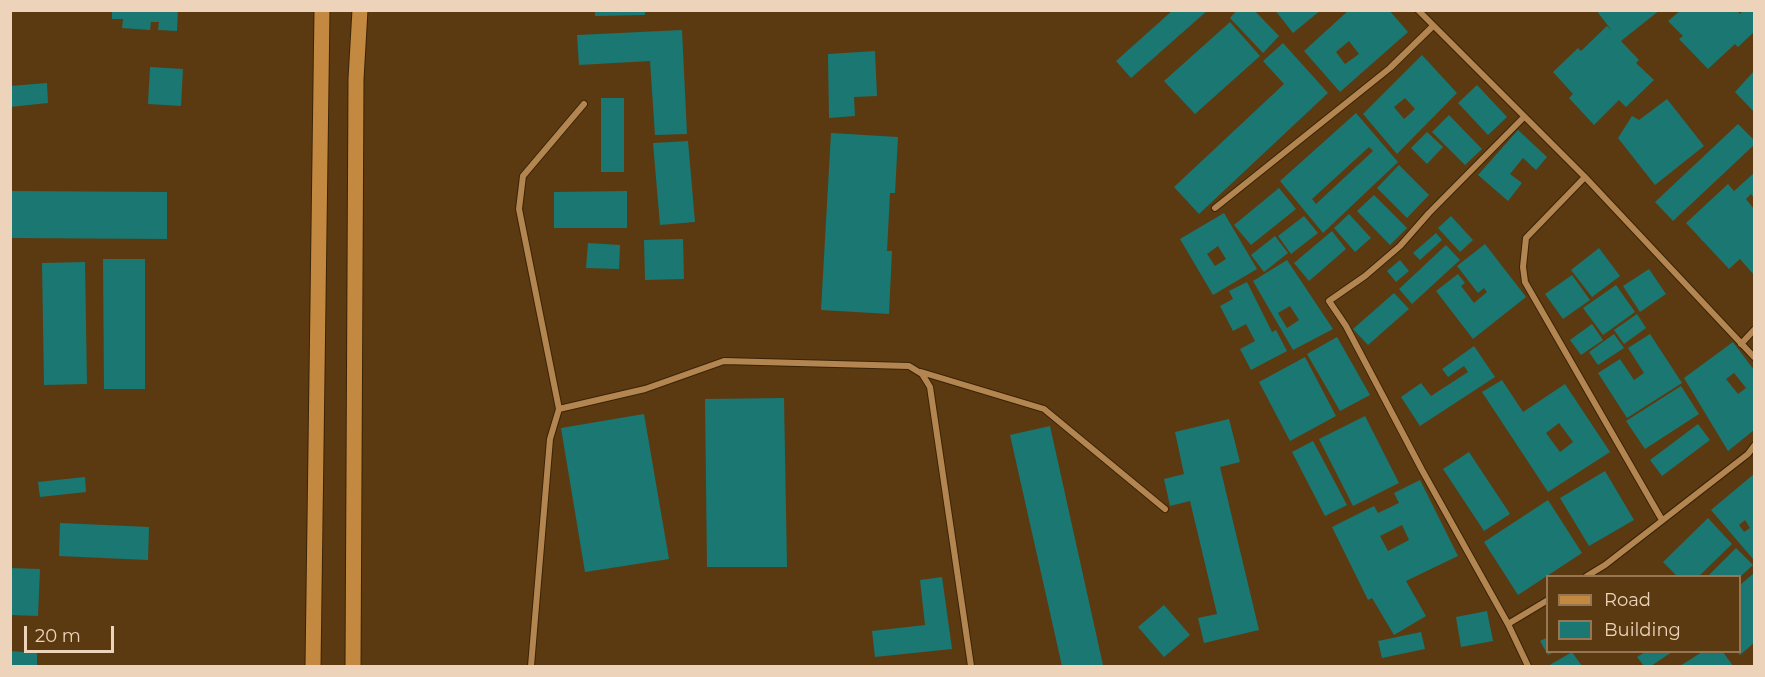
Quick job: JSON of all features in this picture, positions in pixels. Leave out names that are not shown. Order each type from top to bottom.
[{"type":"main road","points":[[313,666],[322,10]]},
{"type":"main road","points":[[353,666],[356,79],[360,10]]},
{"type":"street","points":[[1418,10],[1586,177],[1755,357]]},
{"type":"street","points":[[1215,208],[1390,68],[1434,26]]},
{"type":"street","points":[[531,666],[549,439],[559,409],[519,208],[523,176],[584,104]]},
{"type":"street","points":[[1524,117],[1429,213],[1400,246],[1365,276],[1329,301],[1346,326],[1422,470],[1508,624],[1528,666]]},
{"type":"street","points":[[1586,177],[1526,238],[1523,267],[1525,282],[1662,520]]},
{"type":"street","points":[[1741,344],[1755,330]]},
{"type":"street","points":[[559,409],[645,389],[724,361],[909,366],[922,374],[930,387],[971,666]]},
{"type":"street","points":[[915,370],[1044,409],[1165,509]]},
{"type":"street","points":[[1589,575],[1605,565],[1748,454],[1755,446]]},
{"type":"street","points":[[1508,624],[1546,601]]},
{"type":"building","points":[[112,10],[178,10],[177,31],[158,30],[159,22],[151,22],[150,30],[122,28],[123,19],[112,19]]},
{"type":"building","points":[[595,10],[645,10],[645,15],[595,16]]},
{"type":"building","points":[[1173,10],[1208,10],[1131,78],[1116,61]]},
{"type":"building","points":[[1237,10],[1254,10],[1279,36],[1263,53],[1230,18]]},
{"type":"building","points":[[1275,10],[1321,10],[1293,33]]},
{"type":"building","points":[[1349,10],[1389,10],[1408,32],[1340,92],[1304,51]],"holes":[[[1349,41],[1359,54],[1345,64],[1336,52]]]},
{"type":"building","points":[[1596,10],[1660,10],[1621,41],[1639,60],[1636,63],[1654,80],[1626,107],[1619,100],[1594,125],[1569,98],[1573,94],[1553,72],[1578,48],[1581,51],[1607,26],[1612,31]]},
{"type":"building","points":[[1681,10],[1736,10],[1740,14],[1743,10],[1754,10],[1754,32],[1738,47],[1735,44],[1708,69],[1679,39],[1683,36],[1668,21]]},
{"type":"building","points":[[1230,22],[1260,56],[1195,114],[1164,81]]},
{"type":"building","points":[[682,30],[687,134],[655,135],[650,61],[579,65],[577,35]]},
{"type":"building","points":[[1283,43],[1328,93],[1199,214],[1174,187],[1284,84],[1263,61]]},
{"type":"building","points":[[875,51],[877,96],[854,97],[855,116],[829,118],[828,54]]},
{"type":"building","points":[[1422,55],[1457,93],[1397,154],[1363,114]],"holes":[[[1405,98],[1415,109],[1404,119],[1394,107]]]},
{"type":"building","points":[[150,67],[183,69],[181,106],[148,104]]},
{"type":"building","points":[[1754,71],[1754,112],[1735,92]]},
{"type":"building","points":[[47,83],[48,103],[10,107],[10,86]]},
{"type":"building","points":[[1477,85],[1507,117],[1488,135],[1458,103]]},
{"type":"building","points":[[601,98],[624,98],[624,172],[601,172]]},
{"type":"building","points":[[1667,99],[1704,146],[1655,185],[1618,138],[1632,116],[1639,120]]},
{"type":"building","points":[[1356,113],[1398,162],[1323,233],[1280,181]],"holes":[[[1369,147],[1373,151],[1316,204],[1312,199]]]},
{"type":"building","points":[[1449,115],[1482,149],[1465,165],[1432,132]]},
{"type":"building","points":[[1738,124],[1754,140],[1754,145],[1673,221],[1655,202]]},
{"type":"building","points":[[1518,130],[1547,157],[1536,170],[1523,158],[1510,174],[1522,183],[1508,201],[1478,175]]},
{"type":"building","points":[[1427,132],[1443,147],[1427,164],[1411,148]]},
{"type":"building","points":[[831,133],[898,137],[895,193],[890,193],[887,251],[892,251],[889,314],[821,310]]},
{"type":"building","points":[[688,141],[695,222],[660,225],[653,143]]},
{"type":"building","points":[[1399,165],[1429,195],[1407,218],[1377,188]]},
{"type":"building","points":[[1754,173],[1754,198],[1751,194],[1746,199],[1754,209],[1754,275],[1740,259],[1729,269],[1686,223],[1728,184],[1734,191]]},
{"type":"building","points":[[1279,188],[1296,209],[1251,245],[1234,225]]},
{"type":"building","points":[[10,191],[167,192],[167,239],[10,238]]},
{"type":"building","points":[[627,191],[627,228],[554,228],[554,192]]},
{"type":"building","points":[[1374,195],[1407,228],[1390,245],[1357,211]]},
{"type":"building","points":[[1224,213],[1257,269],[1213,295],[1180,239]],"holes":[[[1218,246],[1226,259],[1215,266],[1207,254]]]},
{"type":"building","points":[[1349,214],[1371,238],[1355,252],[1334,228]]},
{"type":"building","points":[[1304,216],[1318,233],[1291,254],[1278,236]]},
{"type":"building","points":[[1451,216],[1473,240],[1460,252],[1438,228]]},
{"type":"building","points":[[1332,231],[1346,249],[1309,281],[1294,263]]},
{"type":"building","points":[[1436,233],[1442,240],[1420,260],[1413,253]]},
{"type":"building","points":[[1275,236],[1288,253],[1264,272],[1251,255]]},
{"type":"building","points":[[683,239],[684,279],[645,280],[644,240]]},
{"type":"building","points":[[588,243],[620,245],[619,269],[586,268]]},
{"type":"building","points":[[1485,244],[1526,297],[1473,339],[1436,291],[1458,274],[1465,283],[1461,286],[1474,303],[1487,292],[1484,288],[1478,293],[1457,266]]},
{"type":"building","points":[[1446,245],[1460,260],[1412,304],[1399,289]]},
{"type":"building","points":[[1599,248],[1620,276],[1592,297],[1571,270]]},
{"type":"building","points":[[103,259],[145,259],[145,389],[104,389]]},
{"type":"building","points":[[1287,260],[1333,329],[1293,350],[1253,281]],"holes":[[[1290,306],[1299,320],[1287,328],[1278,313]]]},
{"type":"building","points":[[1400,260],[1409,271],[1396,282],[1387,271]]},
{"type":"building","points":[[85,262],[87,384],[44,385],[42,263]]},
{"type":"building","points":[[1649,269],[1666,294],[1640,312],[1623,286]]},
{"type":"building","points":[[1572,275],[1590,300],[1563,319],[1545,294]]},
{"type":"building","points":[[1247,282],[1272,332],[1276,330],[1287,351],[1251,370],[1240,349],[1255,341],[1246,324],[1233,331],[1220,306],[1233,299],[1229,291]]},
{"type":"building","points":[[1616,285],[1635,312],[1603,335],[1583,308]]},
{"type":"building","points":[[1394,293],[1409,309],[1368,345],[1353,329]]},
{"type":"building","points":[[1637,314],[1646,328],[1624,344],[1614,330]]},
{"type":"building","points":[[1592,324],[1603,340],[1581,355],[1570,340]]},
{"type":"building","points":[[1614,334],[1624,348],[1598,365],[1589,352]]},
{"type":"building","points":[[1650,334],[1682,383],[1627,418],[1598,373],[1620,359],[1634,380],[1644,373],[1628,348]]},
{"type":"building","points":[[1337,337],[1370,395],[1340,411],[1307,354]]},
{"type":"building","points":[[1733,342],[1754,370],[1754,430],[1728,451],[1684,378]],"holes":[[[1734,373],[1746,388],[1738,394],[1726,379]]]},
{"type":"building","points":[[1474,346],[1495,377],[1420,426],[1401,397],[1421,383],[1431,396],[1468,372],[1464,366],[1448,377],[1442,369]]},
{"type":"building","points":[[1305,357],[1336,416],[1290,441],[1259,382]]},
{"type":"building","points":[[1502,380],[1523,412],[1565,384],[1610,452],[1548,492],[1482,392]],"holes":[[[1559,423],[1573,442],[1560,452],[1546,433]]]},
{"type":"building","points":[[1681,386],[1699,414],[1645,449],[1626,421]]},
{"type":"building","points":[[784,398],[787,567],[707,567],[705,399]]},
{"type":"building","points":[[644,414],[669,559],[585,572],[561,428]]},
{"type":"building","points":[[1365,416],[1399,483],[1353,506],[1319,439]]},
{"type":"building","points":[[1229,419],[1240,462],[1220,467],[1259,630],[1204,643],[1198,618],[1217,614],[1190,501],[1170,506],[1164,479],[1184,474],[1175,432]]},
{"type":"building","points":[[1698,424],[1710,440],[1662,476],[1650,460]]},
{"type":"building","points":[[1050,426],[1103,665],[1062,666],[1010,435]]},
{"type":"building","points":[[1313,441],[1347,505],[1325,516],[1292,452]]},
{"type":"building","points":[[1469,452],[1510,514],[1484,531],[1443,469]]},
{"type":"building","points":[[1605,471],[1634,520],[1589,546],[1560,498]]},
{"type":"building","points":[[1754,474],[1753,559],[1711,510]],"holes":[[[1745,520],[1750,528],[1744,532],[1739,525]]]},
{"type":"building","points":[[85,477],[86,492],[40,497],[38,482]]},
{"type":"building","points":[[1420,480],[1458,556],[1406,581],[1426,616],[1394,635],[1372,598],[1368,600],[1332,527],[1374,506],[1378,513],[1399,503],[1394,493]],"holes":[[[1402,525],[1409,540],[1388,551],[1380,536]]]},
{"type":"building","points":[[1548,500],[1582,553],[1518,595],[1484,542]]},
{"type":"building","points":[[1708,518],[1732,544],[1700,575],[1676,575],[1663,562]]},
{"type":"building","points":[[60,523],[149,527],[148,560],[59,556]]},
{"type":"building","points":[[1736,548],[1753,565],[1741,576],[1709,575]]},
{"type":"building","points":[[10,568],[40,569],[38,616],[10,615]]},
{"type":"building","points":[[1754,573],[1754,643],[1740,655],[1738,653],[1741,653],[1741,584]]},
{"type":"building","points":[[942,577],[952,649],[875,657],[872,631],[925,625],[920,580]]},
{"type":"building","points":[[1164,605],[1190,635],[1164,657],[1138,627]]},
{"type":"building","points":[[1487,611],[1493,641],[1461,647],[1456,617]]},
{"type":"building","points":[[1421,632],[1425,649],[1382,658],[1378,641]]},
{"type":"building","points":[[1546,638],[1546,652],[1540,641]]},
{"type":"building","points":[[10,651],[37,653],[37,666],[10,666]]},
{"type":"building","points":[[1573,653],[1582,666],[1548,666]]},
{"type":"building","points":[[1643,653],[1670,653],[1651,666],[1644,666],[1637,657]]},
{"type":"building","points":[[1700,653],[1724,653],[1733,666],[1680,666]]}]
